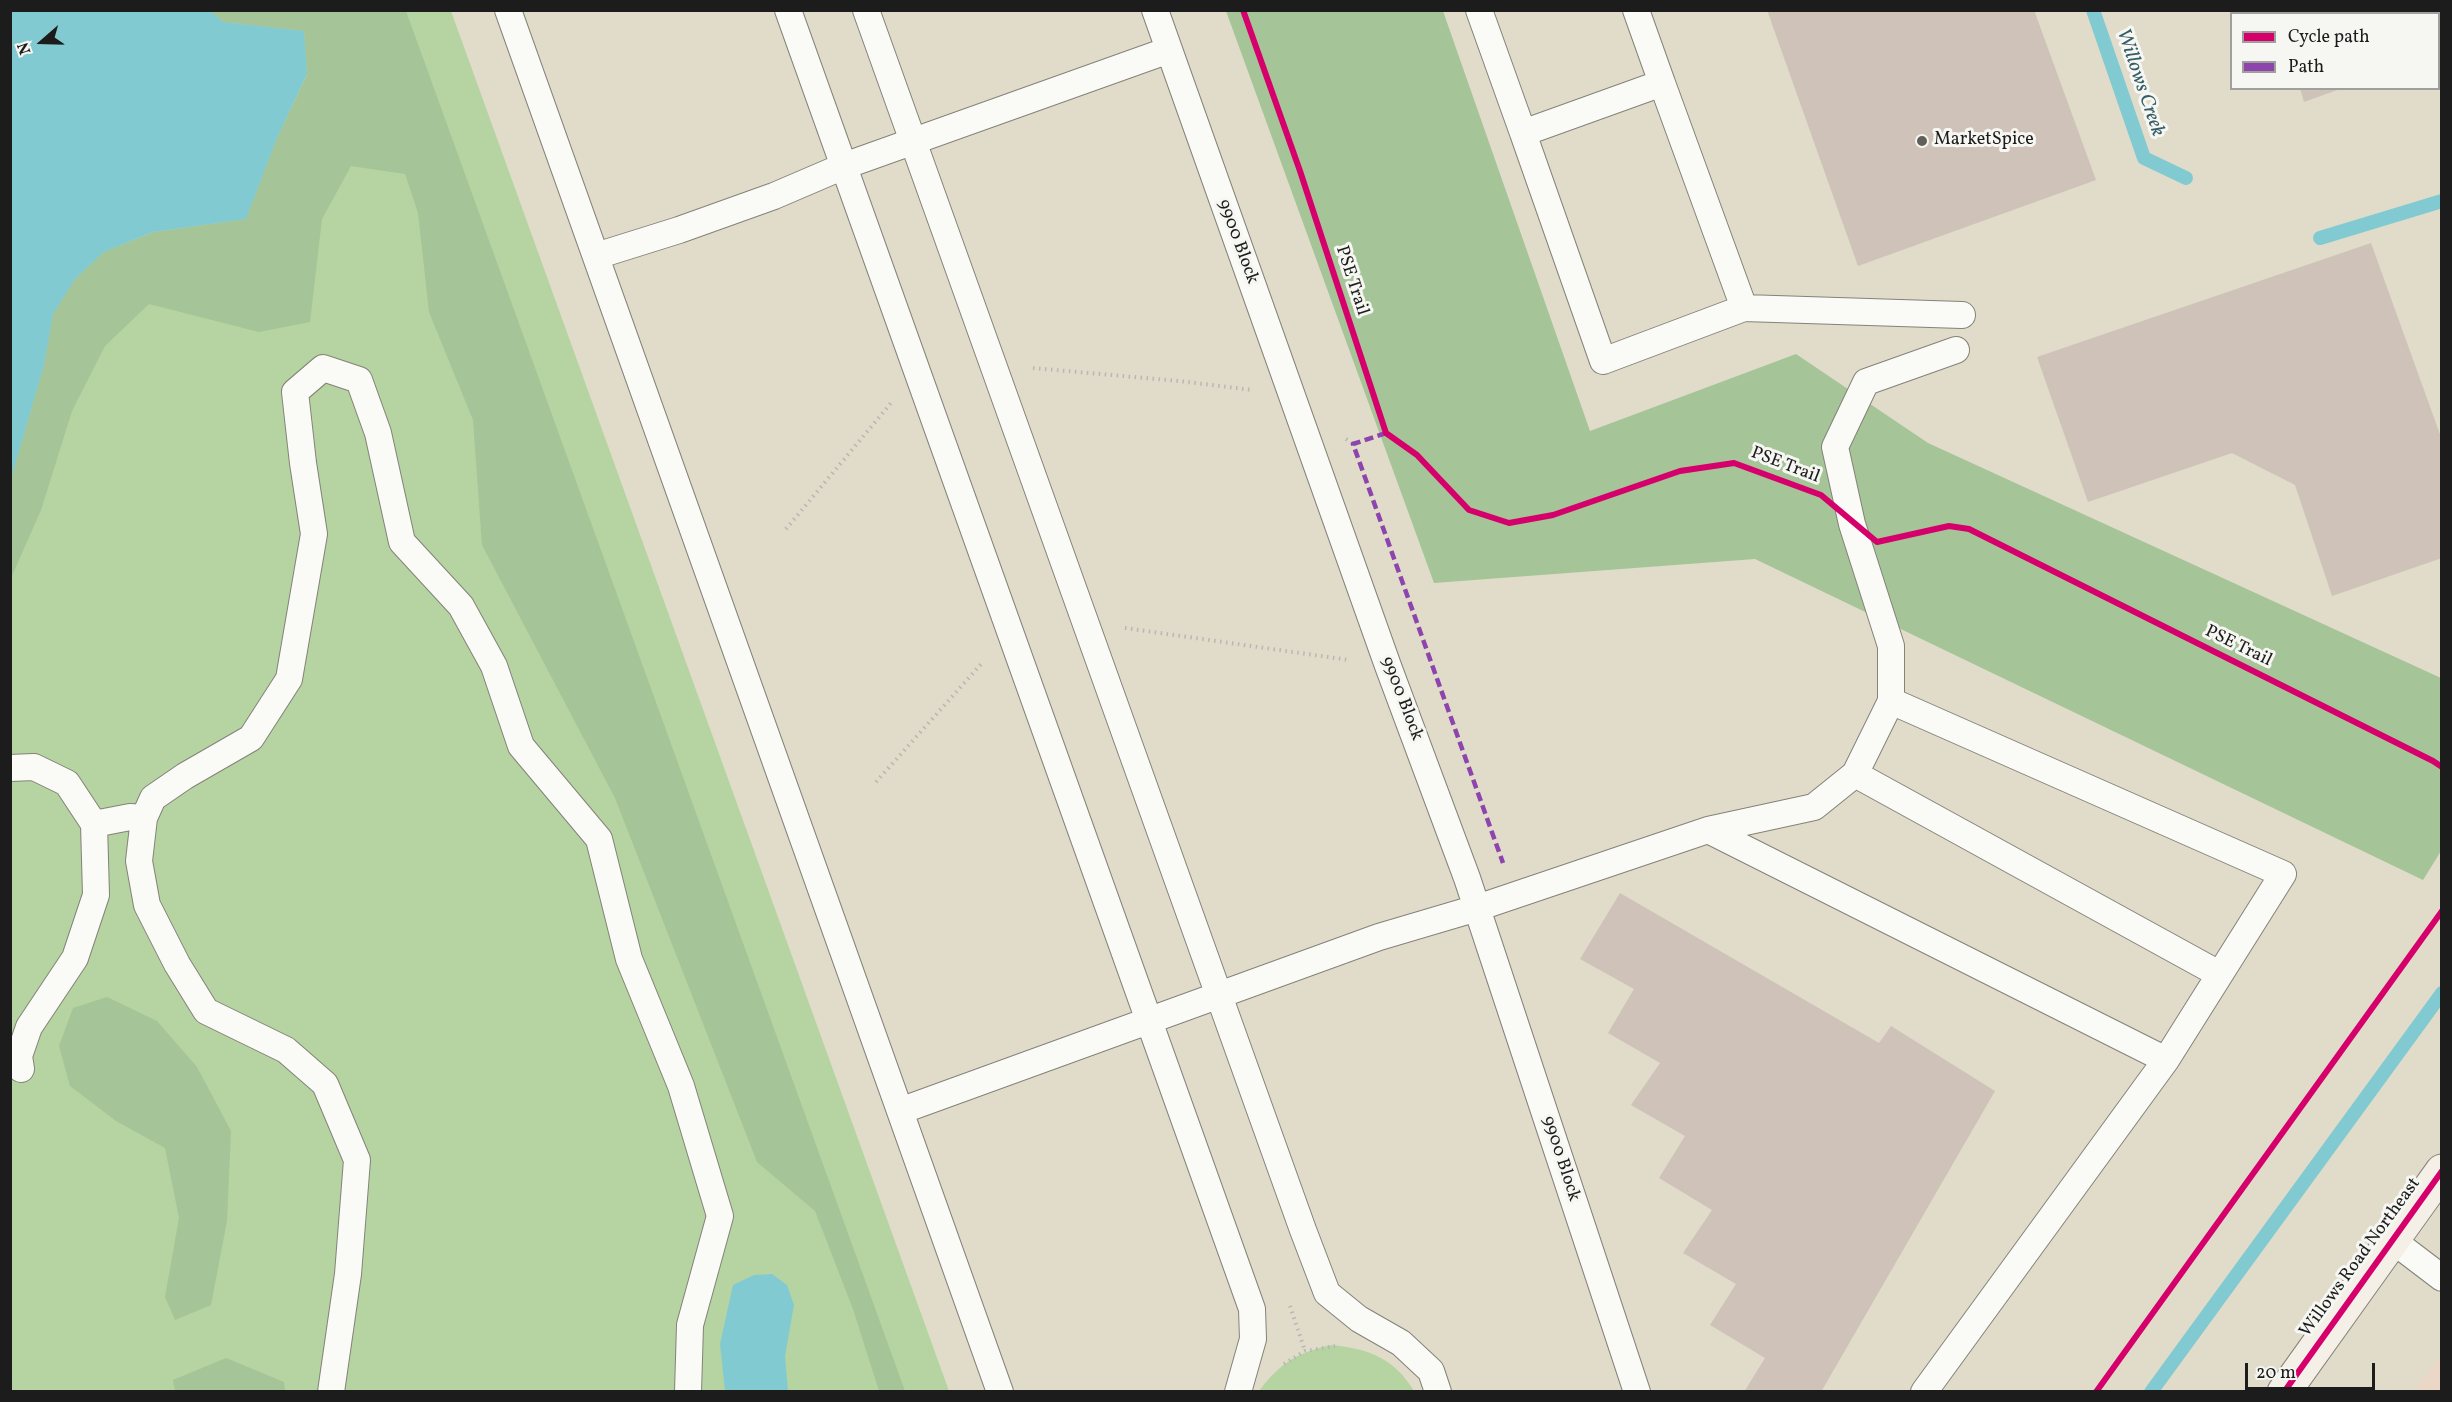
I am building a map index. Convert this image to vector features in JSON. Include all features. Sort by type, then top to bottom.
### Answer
[{"type":"main road","name":"Willows Road Northeast","points":[[2284,1392],[2442,1171]]},
{"type":"lane","points":[[508,10],[1000,1392]]},
{"type":"lane","points":[[788,10],[1252,1309],[1253,1339],[1238,1392]]},
{"type":"lane","points":[[866,10],[1327,1293],[1359,1319],[1401,1343],[1431,1371],[1438,1392]]},
{"type":"lane","name":"9900 Block","points":[[1155,10],[1388,666],[1430,773],[1637,1392]]},
{"type":"lane","points":[[1479,10],[1603,361],[1744,308],[1962,315]]},
{"type":"lane","points":[[1636,10],[1744,308]]},
{"type":"lane","points":[[596,256],[743,207],[844,166],[1169,50]]},
{"type":"lane","points":[[1523,134],[1662,83]]},
{"type":"lane","points":[[900,1111],[1379,937],[1477,908],[1708,830],[1815,807],[1855,774],[1891,700],[1891,646],[1852,524],[1835,447],[1866,382],[1956,350]]},
{"type":"lane","points":[[331,1392],[348,1274],[357,1160],[325,1083],[286,1050],[206,1011],[177,964],[147,905],[139,861],[144,818],[153,798],[185,776],[251,738],[289,679],[314,534],[295,392],[323,368],[359,380],[378,433],[402,542],[461,606],[494,666],[521,746],[599,839],[628,959],[681,1086],[720,1216],[690,1325],[688,1392]]},
{"type":"lane","points":[[1891,700],[2283,874],[2166,1060],[1924,1392]]},
{"type":"lane","points":[[10,768],[34,767],[67,783],[94,824],[96,895],[75,958],[29,1027],[20,1056],[21,1069]]},
{"type":"lane","points":[[1855,774],[2219,974]]},
{"type":"lane","points":[[94,824],[130,817],[144,818]]},
{"type":"lane","points":[[1708,830],[2166,1060]]},
{"type":"lane","points":[[2392,1240],[2442,1278]]},
{"type":"path","points":[[994,365],[1123,375],[1292,396]]},
{"type":"path","points":[[786,529],[918,372]]},
{"type":"path","points":[[1344,437],[1353,444]]},
{"type":"path","points":[[1086,623],[1388,666]]},
{"type":"path","points":[[876,782],[1010,631]]},
{"type":"path","points":[[1280,1366],[1305,1351],[1332,1345],[1341,1346]]},
{"type":"shaded area","points":[[2441,1357],[2441,1391],[2412,1391]]},
{"type":"green space","points":[[11,11],[451,11],[949,1391],[11,1391]]},
{"type":"green space","points":[[211,11],[406,11],[905,1391],[879,1391],[853,1309],[815,1211],[757,1162],[615,798],[482,545],[473,420],[429,312],[418,213],[405,174],[351,166],[322,219],[310,322],[259,332],[149,304],[105,346],[72,411],[41,510],[11,578],[11,479],[44,365],[53,313],[75,279],[104,252],[154,232],[246,219],[277,138],[307,75],[304,31],[223,22]]},
{"type":"green space","points":[[1226,11],[1443,11],[1590,431],[1796,354],[1928,443],[2441,678],[2441,851],[2423,880],[1755,559],[1434,583]]},
{"type":"green space","points":[[107,997],[157,1021],[197,1067],[231,1131],[227,1221],[211,1305],[175,1320],[165,1297],[179,1218],[165,1148],[116,1121],[70,1086],[59,1046],[73,1008]]},
{"type":"green space","points":[[1332,1345],[1358,1349],[1379,1357],[1398,1370],[1414,1391],[1259,1391],[1274,1373],[1291,1360],[1309,1351]]},
{"type":"green space","points":[[226,1358],[284,1382],[285,1391],[175,1391],[173,1380]]},
{"type":"water","points":[[11,10],[211,11],[223,22],[304,31],[307,74],[277,138],[246,219],[153,232],[104,252],[75,279],[53,314],[44,365],[11,479]]},
{"type":"water","points":[[772,1274],[787,1285],[794,1305],[785,1356],[788,1391],[725,1391],[720,1344],[733,1285],[754,1275]]},
{"type":"building","points":[[1767,10],[2034,10],[2096,180],[1858,266]]},
{"type":"building","points":[[2272,10],[2442,10],[2442,53],[2440,54],[2440,12],[2272,12]]},
{"type":"building","points":[[2301,90],[2337,90],[2304,102]]},
{"type":"building","points":[[2371,243],[2442,440],[2442,558],[2332,596],[2295,485],[2232,453],[2088,502],[2037,357]]},
{"type":"building","points":[[1620,893],[1879,1043],[1891,1026],[1995,1091],[1821,1392],[1744,1392],[1765,1358],[1710,1325],[1736,1284],[1683,1253],[1712,1210],[1659,1178],[1685,1136],[1631,1105],[1660,1063],[1608,1033],[1634,989],[1580,959]]},
{"type":"waterway","name":"Willows Creek","points":[[2093,10],[2144,158],[2186,178]]},
{"type":"waterway","name":"Willows Creek","points":[[2320,238],[2442,201]]},
{"type":"waterway","points":[[2151,1392],[2442,993]]},
{"type":"marked path","points":[[1386,433],[1353,444],[1503,863]]},
{"type":"cycle path","name":"PSE Trail","points":[[1243,10],[1300,171],[1386,433],[1417,455],[1469,510],[1509,523],[1553,515],[1680,471],[1734,463],[1821,495],[1877,542],[1949,526],[1969,529],[2442,767]]},
{"type":"cycle path","points":[[2096,1392],[2442,911]]},
{"type":"cycle path","points":[[2284,1392],[2442,1171]]},
{"type":"place","name":"MarketSpice","points":[[1922,141]]}]
